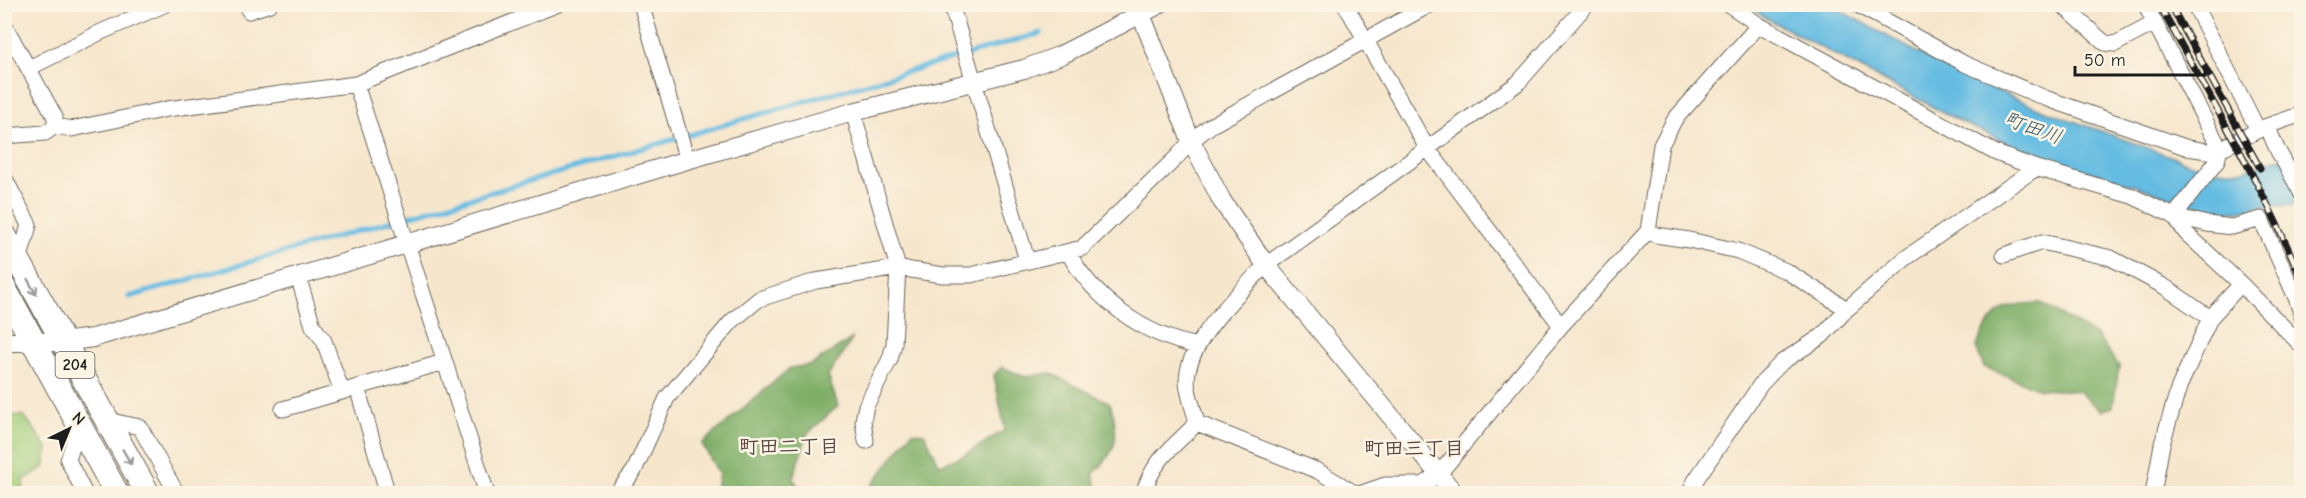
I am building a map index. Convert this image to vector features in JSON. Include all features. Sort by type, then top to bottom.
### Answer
[{"type":"highway","name":"204","points":[[4,235],[148,494]]},
{"type":"highway","name":"204","points":[[4,288],[117,494]]},
{"type":"street","points":[[29,68],[101,32],[166,4]]},
{"type":"street","points":[[247,4],[249,11],[270,4]]},
{"type":"street","points":[[641,4],[687,160]]},
{"type":"street","points":[[951,4],[1027,260]]},
{"type":"street","points":[[4,342],[34,344],[93,338],[406,243],[853,112],[1024,69],[1061,55],[1139,10],[1160,4]]},
{"type":"street","points":[[1346,4],[1427,148],[1561,326]]},
{"type":"street","points":[[615,492],[634,471],[668,398],[732,321],[759,299],[816,280],[898,268],[943,275],[971,275],[1082,248],[1191,141],[1210,126],[1431,4]]},
{"type":"street","points":[[1197,423],[1187,383],[1189,365],[1197,346],[1233,300],[1266,265],[1518,83],[1587,4]]},
{"type":"street","points":[[1728,4],[1759,25],[1996,153],[2036,168],[2132,196],[2174,216],[2232,227],[2261,219],[2297,300],[2301,317]]},
{"type":"street","points":[[1856,4],[1965,63],[2045,98],[2188,148],[2219,155]]},
{"type":"street","points":[[2061,4],[2105,43],[2115,44],[2155,23]]},
{"type":"street","points":[[2145,4],[2219,155]]},
{"type":"street","points":[[2194,4],[2301,194]]},
{"type":"street","points":[[4,136],[45,133],[55,126],[72,129],[167,109],[356,84],[548,6]]},
{"type":"street","points":[[1139,10],[1191,141],[1222,201],[1266,265],[1455,494]]},
{"type":"street","points":[[4,24],[55,117],[55,126]]},
{"type":"street","points":[[1197,423],[1318,471],[1357,494],[1385,485],[1423,485],[1439,474],[1561,326],[1648,231],[1660,145],[1675,119],[1759,25]]},
{"type":"street","points":[[356,84],[487,494]]},
{"type":"street","points":[[853,112],[898,268],[894,344],[890,359],[866,406],[863,421],[866,441]]},
{"type":"street","points":[[2174,216],[2219,155],[2263,128],[2301,114]]},
{"type":"street","points":[[1689,494],[1695,480],[1761,384],[1782,362],[1822,336],[1847,309],[1906,258],[2036,168]]},
{"type":"street","points":[[4,177],[29,225],[19,261]]},
{"type":"street","points":[[2174,216],[2186,233],[2241,284],[2301,346]]},
{"type":"street","points":[[1648,231],[1656,235],[1738,251],[1786,271],[1847,309]]},
{"type":"street","points":[[2004,255],[2042,242],[2111,258],[2165,286],[2210,318]]},
{"type":"street","points":[[1068,252],[1076,267],[1111,304],[1153,333],[1197,346]]},
{"type":"street","points":[[298,276],[314,326],[350,390],[386,488]]},
{"type":"street","points":[[2153,494],[2162,444],[2179,387],[2210,318],[2241,284]]},
{"type":"street","points":[[283,410],[444,362]]},
{"type":"street","points":[[106,420],[140,427],[177,494]]},
{"type":"street","points":[[1143,494],[1149,475],[1157,462],[1197,423]]},
{"type":"street","points":[[79,425],[68,460],[85,494]]},
{"type":"green space","points":[[2040,303],[2096,335],[2119,366],[2113,407],[2101,411],[2078,391],[2040,389],[1984,367],[1976,347],[1993,318],[1999,312],[2015,305]]},
{"type":"green space","points":[[853,338],[828,376],[838,406],[807,434],[793,479],[803,493],[715,493],[719,474],[702,444],[790,368],[811,365]]},
{"type":"green space","points":[[1002,367],[1025,377],[1050,373],[1110,403],[1115,424],[1115,442],[1108,458],[1093,474],[1098,493],[951,494],[950,490],[926,494],[866,493],[912,432],[924,433],[940,465],[965,455],[1005,430],[994,375]]},
{"type":"green space","points":[[5,415],[24,416],[47,447],[45,466],[24,480],[23,493],[5,493]]},
{"type":"water","name":"町田川","points":[[1747,5],[1830,5],[1953,72],[2043,110],[2208,170],[2244,170],[2272,160],[2301,154],[2301,205],[2259,206],[2241,211],[2219,212],[2029,153],[1963,123],[1766,18]]},
{"type":"waterway","points":[[129,297],[1041,33]]},
{"type":"railway","points":[[2159,4],[2253,175],[2302,281]]},
{"type":"railway","points":[[2170,4],[2260,168]]},
{"type":"district","name":"町田二丁目","points":[[789,446]]},
{"type":"district","name":"町田三丁目","points":[[1414,448]]}]
